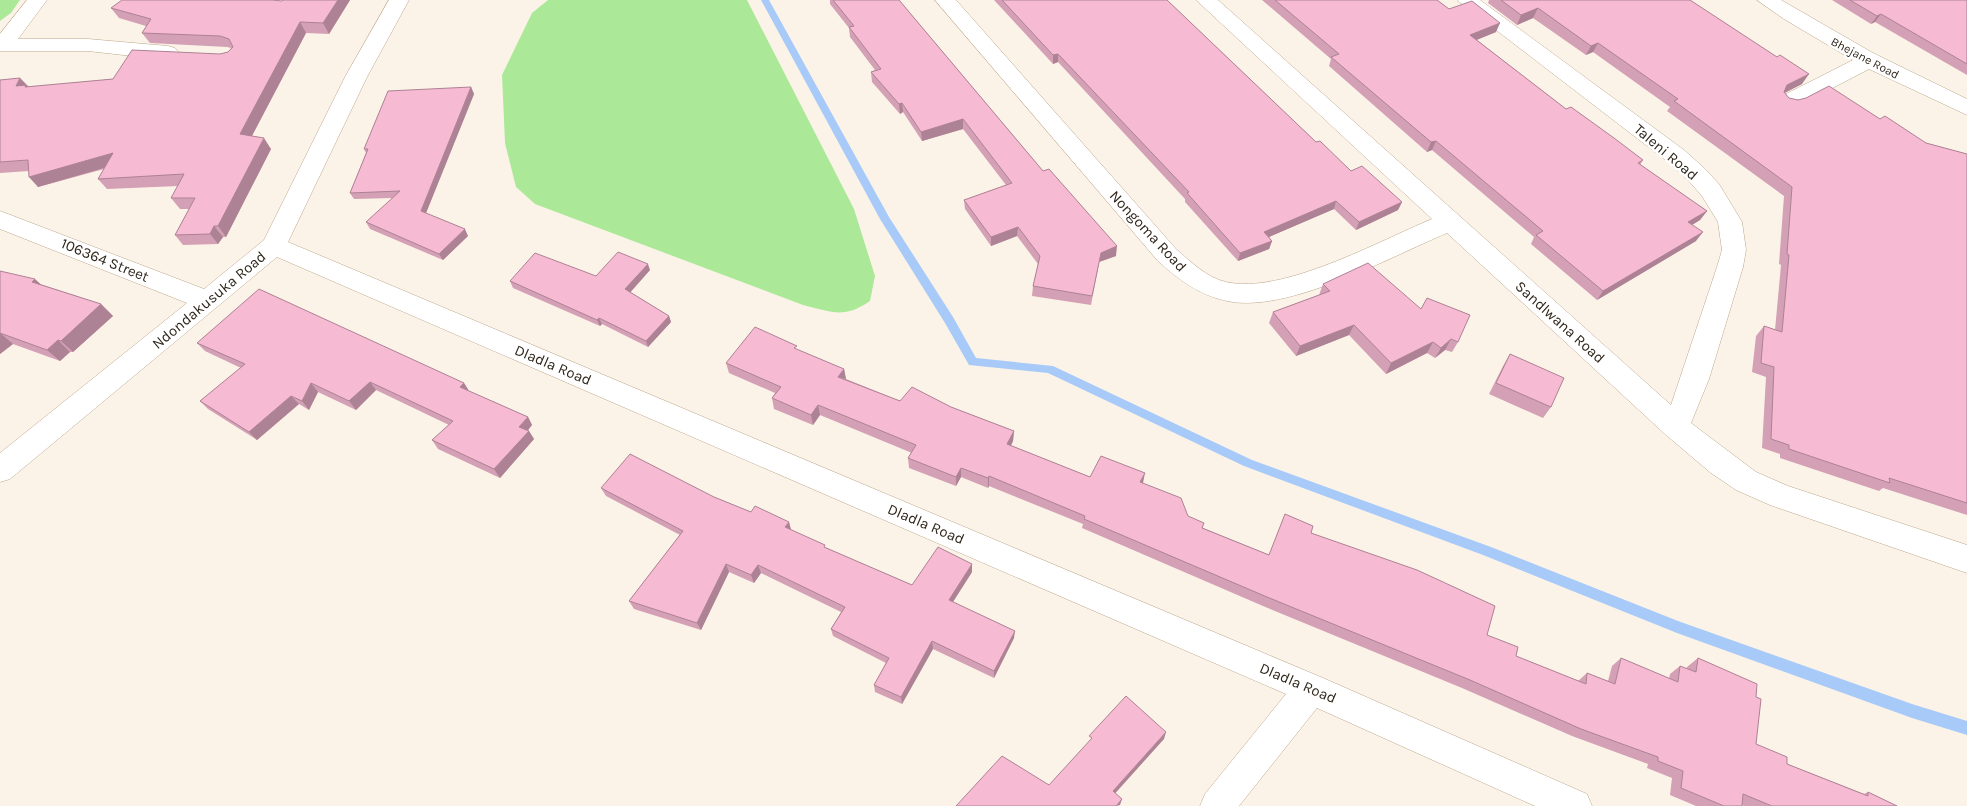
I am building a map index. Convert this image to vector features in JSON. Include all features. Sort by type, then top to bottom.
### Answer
[{"type":"street","points":[[0,44],[8,38],[36,0]]},
{"type":"street","name":"Ndondakusuka Road","points":[[0,470],[274,246],[356,77],[399,0]]},
{"type":"street","name":"Nongoma Road","points":[[945,0],[1166,255],[1189,275],[1208,286],[1228,292],[1251,294],[1274,291],[1312,280],[1449,222]]},
{"type":"street","name":"Sandlwana Road","points":[[1206,0],[1676,427],[1721,464],[1746,481],[1780,496],[1967,559]]},
{"type":"street","name":"Taleni Road","points":[[1467,0],[1676,156],[1711,190],[1730,222],[1734,250],[1730,267],[1695,379],[1676,427]]},
{"type":"street","name":"Bhejane Road","points":[[1767,0],[1825,37],[1967,108]]},
{"type":"street","points":[[0,44],[88,45],[189,54]]},
{"type":"street","points":[[1790,101],[1869,60]]},
{"type":"street","name":"106364 Street","points":[[0,220],[11,222],[209,301]]},
{"type":"street","name":"Dladla Road","points":[[274,246],[1311,689],[1576,806]]},
{"type":"street","points":[[1218,806],[1311,689]]},
{"type":"green space","points":[[0,0],[20,0],[11,13],[0,21]]},
{"type":"green space","points":[[548,0],[747,0],[854,209],[875,276],[870,301],[861,307],[845,312],[830,312],[803,305],[535,204],[516,187],[505,143],[502,75],[532,13]]},
{"type":"building","points":[[122,0],[338,0],[323,23],[300,22],[240,134],[264,138],[218,226],[214,226],[210,234],[175,235],[195,198],[171,198],[184,174],[98,179],[113,153],[29,177],[28,160],[0,162],[0,80],[20,78],[16,86],[26,85],[25,87],[113,79],[132,50],[220,54],[228,52],[233,47],[229,39],[220,36],[142,33],[151,19],[111,8]]},
{"type":"building","points":[[833,0],[899,0],[1043,171],[1049,169],[1117,246],[1101,253],[1092,296],[1033,286],[1040,256],[1018,227],[991,237],[964,200],[1012,183],[963,119],[921,132],[902,103],[899,104],[871,72],[881,69],[849,27],[854,26]]},
{"type":"building","points":[[1002,0],[1167,0],[1316,142],[1320,141],[1351,171],[1362,166],[1402,202],[1359,222],[1336,201],[1264,232],[1272,241],[1240,253],[1187,193],[1189,192],[1058,54],[1053,55]]},
{"type":"building","points":[[1275,0],[1437,0],[1449,9],[1472,1],[1500,23],[1470,35],[1566,109],[1571,107],[1614,138],[1643,160],[1638,163],[1707,211],[1688,222],[1703,232],[1603,291],[1536,235],[1543,231],[1436,141],[1431,142],[1331,57],[1339,54]]},
{"type":"building","points":[[1501,0],[1690,0],[1777,57],[1780,55],[1809,74],[1787,85],[1784,92],[1789,98],[1798,100],[1806,98],[1829,86],[1880,119],[1885,116],[1926,143],[1967,154],[1967,503],[1889,478],[1890,483],[1789,449],[1789,445],[1771,439],[1774,367],[1761,363],[1764,326],[1782,332],[1789,255],[1787,254],[1792,187],[1674,101],[1678,99],[1598,43],[1591,46],[1538,8],[1521,15]]},
{"type":"building","points":[[1850,0],[1967,0],[1967,64],[1881,14],[1877,16]]},
{"type":"building","points":[[471,87],[421,211],[465,229],[439,254],[366,222],[400,191],[350,193],[368,149],[364,149],[388,91]]},
{"type":"building","points":[[618,252],[648,264],[625,289],[669,316],[646,341],[599,318],[597,320],[510,281],[535,253],[596,276]]},
{"type":"building","points":[[1368,263],[1421,309],[1427,298],[1470,315],[1458,342],[1451,339],[1441,348],[1433,342],[1391,363],[1354,325],[1300,346],[1273,312],[1330,291],[1323,284]]},
{"type":"building","points":[[0,271],[35,279],[32,282],[101,304],[61,341],[58,340],[47,350],[0,333]]},
{"type":"building","points":[[259,289],[464,383],[460,387],[528,417],[519,427],[529,431],[494,469],[432,440],[453,421],[370,382],[349,401],[311,383],[302,401],[291,396],[249,432],[200,401],[245,364],[197,343]]},
{"type":"building","points":[[755,327],[797,346],[794,348],[844,369],[838,377],[900,401],[912,387],[951,407],[1014,431],[1007,444],[1090,477],[1101,456],[1145,473],[1140,482],[1181,498],[1188,516],[1204,523],[1202,528],[1269,555],[1285,514],[1313,526],[1311,533],[1417,570],[1495,606],[1487,635],[1518,647],[1516,656],[1586,684],[1587,673],[1615,684],[1621,658],[1678,682],[1680,666],[1696,672],[1698,658],[1757,684],[1756,697],[1761,699],[1756,744],[1787,757],[1787,764],[1868,796],[1868,792],[1897,806],[1772,806],[1743,794],[1742,806],[1724,806],[1681,788],[1683,771],[1658,761],[1658,757],[1581,729],[1470,680],[1267,597],[1084,519],[1085,516],[989,476],[988,478],[961,468],[956,477],[908,458],[916,445],[818,405],[811,415],[772,398],[781,387],[726,363]]},
{"type":"building","points":[[1510,354],[1564,378],[1551,407],[1496,383]]},
{"type":"building","points":[[630,454],[714,497],[751,512],[755,506],[789,522],[785,527],[825,545],[824,547],[912,585],[938,547],[972,564],[949,600],[1015,631],[994,671],[932,641],[901,697],[874,685],[889,658],[831,629],[845,607],[758,565],[751,575],[726,564],[697,623],[629,601],[683,531],[601,488]]},
{"type":"building","points":[[1126,696],[1166,732],[1113,791],[1122,799],[1116,806],[956,806],[1002,756],[1049,785],[1092,738],[1089,736]]},
{"type":"waterway","points":[[765,0],[885,219],[949,320],[973,362],[1049,369],[1248,463],[1487,551],[1677,627],[1912,711],[1967,728]]}]
